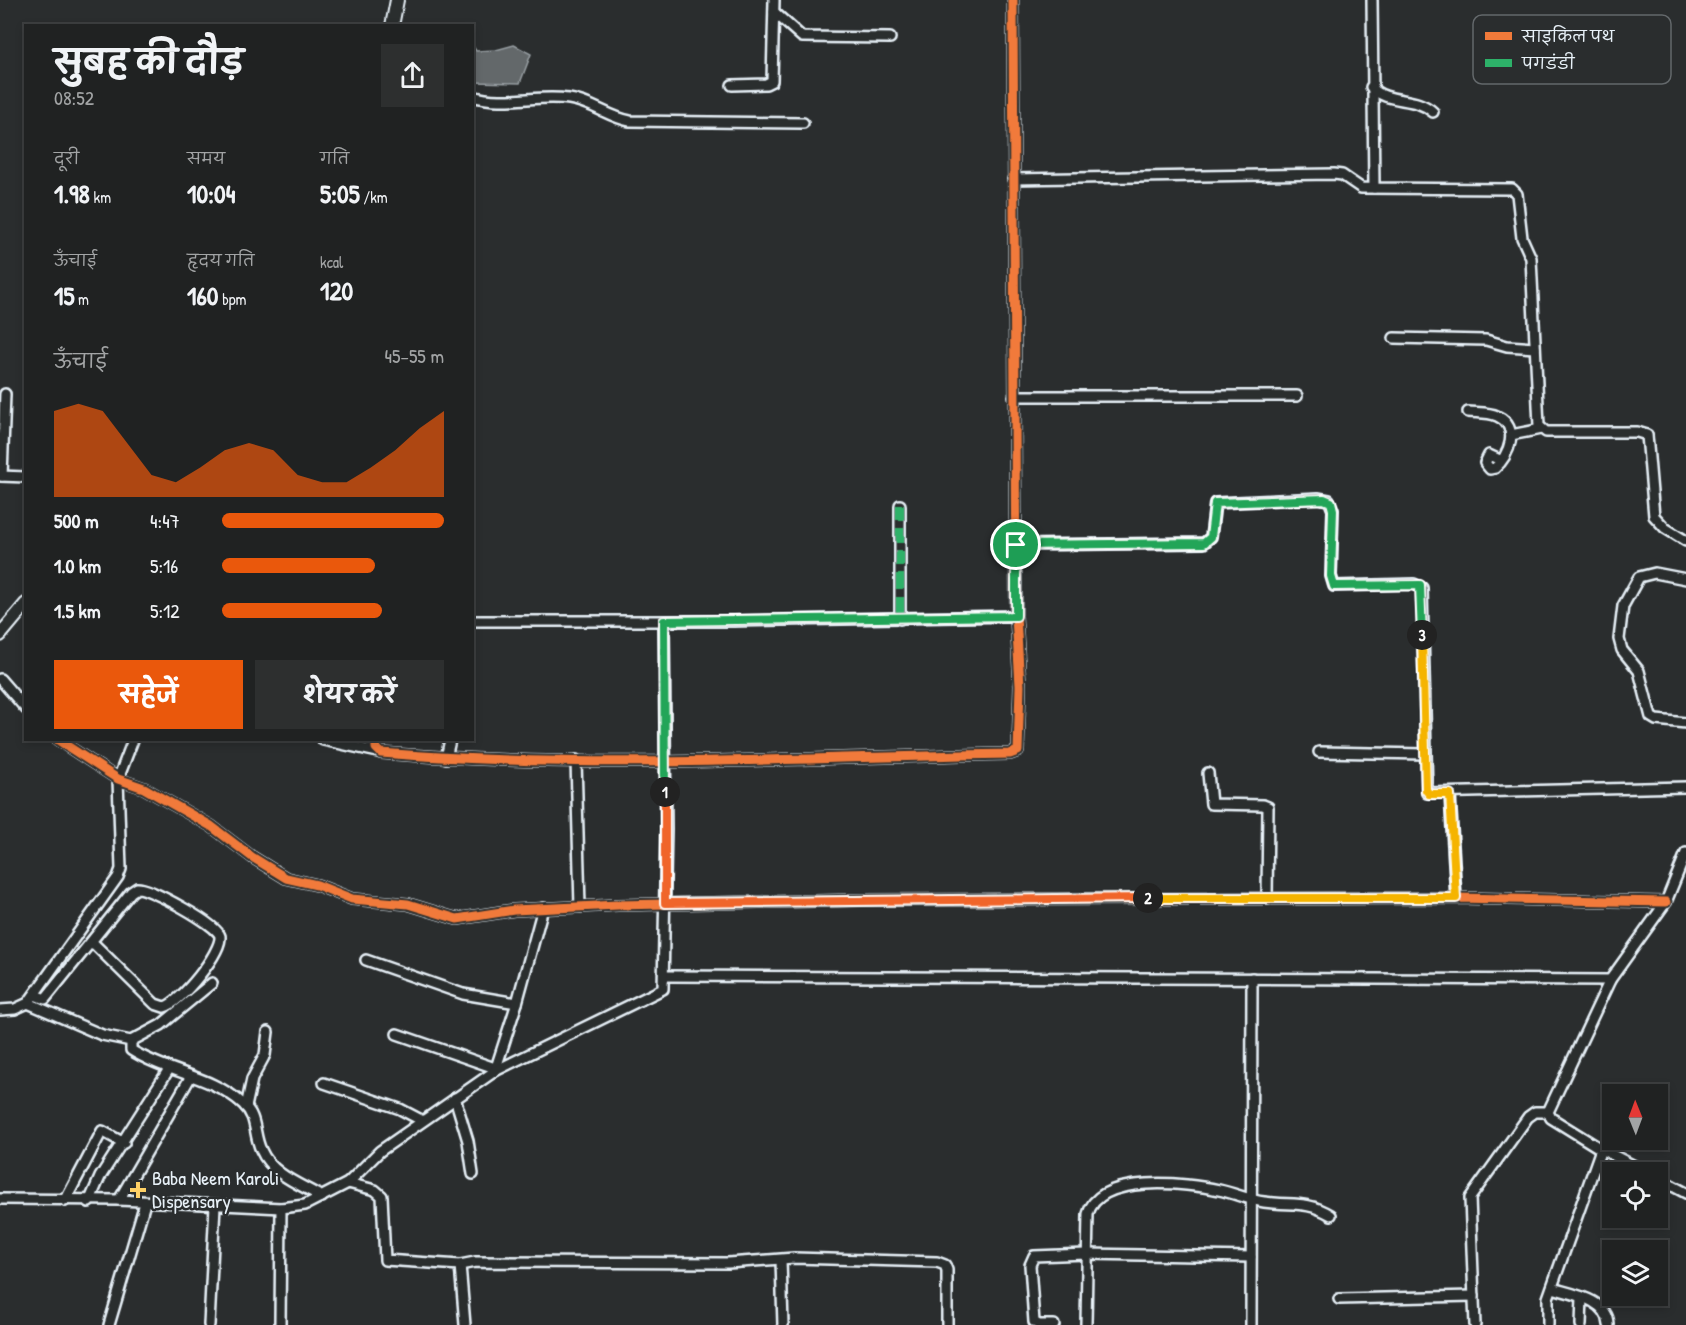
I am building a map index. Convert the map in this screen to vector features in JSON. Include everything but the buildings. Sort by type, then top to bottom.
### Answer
[{"type":"street","points":[[392,24],[397,0]]},
{"type":"street","points":[[732,85],[766,84],[772,81],[774,0]]},
{"type":"street","points":[[328,741],[378,752],[446,758],[665,761],[1016,753],[1019,746],[1020,686],[1016,616],[1013,0]]},
{"type":"street","points":[[1372,0],[1371,87],[1374,188]]},
{"type":"street","points":[[774,12],[802,37],[890,38]]},
{"type":"street","points":[[1371,87],[1381,96],[1421,104],[1433,112]]},
{"type":"street","points":[[474,96],[492,100],[568,99],[586,102],[630,121],[803,123]]},
{"type":"street","points":[[1013,180],[1334,174],[1342,175],[1358,187],[1507,188],[1514,191],[1524,246],[1532,258],[1538,422],[1541,429],[1546,432],[1644,434],[1649,443],[1654,516],[1658,523],[1686,541]]},
{"type":"street","points":[[1394,338],[1486,340],[1507,346],[1535,348]]},
{"type":"street","points":[[5,394],[1,476],[24,477]]},
{"type":"street","points":[[1014,396],[1297,396]]},
{"type":"street","points":[[1468,412],[1498,416],[1506,423],[1511,435],[1509,451],[1500,460]]},
{"type":"street","points":[[1511,435],[1541,429]]},
{"type":"street","points":[[1016,545],[1204,543],[1211,537],[1215,503],[1318,498],[1329,501],[1333,510],[1331,576],[1334,586],[1414,584],[1421,586],[1426,792],[1450,794],[1686,787]]},
{"type":"street","points":[[900,505],[900,619]]},
{"type":"street","points":[[1686,579],[1662,573],[1639,577],[1623,606],[1619,639],[1622,650],[1639,671],[1651,717],[1686,723]]},
{"type":"street","points":[[0,635],[24,606]]},
{"type":"street","points":[[474,621],[900,619],[1016,616]]},
{"type":"street","points":[[0,1199],[89,1202],[119,1200],[281,1208],[305,1205],[348,1183],[380,1151],[495,1069],[663,989],[665,976],[664,621]]},
{"type":"street","points":[[0,679],[24,707]]},
{"type":"street","points":[[60,741],[118,779],[144,788],[211,826],[258,862],[293,881],[317,885],[352,899],[408,904],[457,919],[543,908],[665,903],[1091,897],[1456,898],[1666,902]]},
{"type":"street","points":[[0,1010],[15,1009],[28,1003],[118,877],[121,869],[118,779],[133,741]]},
{"type":"street","points":[[376,741],[378,752]]},
{"type":"street","points":[[446,758],[450,741]]},
{"type":"street","points":[[1319,752],[1425,754]]},
{"type":"street","points":[[576,760],[580,907]]},
{"type":"street","points":[[1208,773],[1211,804],[1268,807],[1267,899]]},
{"type":"street","points":[[1450,794],[1456,898]]},
{"type":"street","points":[[1548,1112],[1611,980],[1666,902],[1686,853]]},
{"type":"street","points":[[34,995],[45,999],[131,892],[142,887],[206,922],[218,932],[220,937],[216,951],[194,981],[178,999],[164,1007],[155,1004],[92,942]]},
{"type":"street","points":[[495,1069],[518,1003],[543,908]]},
{"type":"street","points":[[366,960],[463,994],[518,1003]]},
{"type":"street","points":[[665,976],[1611,980]]},
{"type":"street","points":[[1251,1325],[1252,978]]},
{"type":"street","points":[[28,1003],[102,1035],[131,1041],[161,1025],[212,983]]},
{"type":"street","points":[[246,1107],[252,1078],[265,1055],[268,1032]]},
{"type":"street","points":[[397,1034],[495,1069]]},
{"type":"street","points":[[131,1041],[132,1050],[169,1070],[218,1086],[246,1107],[255,1118],[260,1149],[268,1163],[282,1174],[322,1197]]},
{"type":"street","points":[[89,1202],[100,1177],[169,1070]]},
{"type":"street","points":[[119,1200],[191,1076]]},
{"type":"street","points":[[324,1083],[400,1109],[422,1120]]},
{"type":"street","points":[[455,1098],[468,1142],[472,1174]]},
{"type":"street","points":[[1475,1325],[1470,1198],[1528,1117],[1535,1112],[1548,1112]]},
{"type":"street","points":[[1548,1112],[1551,1118],[1626,1162]]},
{"type":"street","points":[[65,1201],[102,1131],[124,1143]]},
{"type":"street","points":[[1548,1325],[1548,1298],[1601,1149]]},
{"type":"street","points":[[348,1183],[375,1190],[382,1196],[385,1260],[460,1265],[475,1262],[738,1263],[781,1260],[942,1263],[947,1270],[946,1325]]},
{"type":"street","points":[[1668,1183],[1686,1193]]},
{"type":"street","points":[[1086,1325],[1086,1254],[1090,1208],[1101,1195],[1114,1189],[1145,1185],[1196,1186],[1252,1199],[1305,1203],[1331,1215]]},
{"type":"street","points":[[109,1325],[145,1203]]},
{"type":"street","points":[[209,1325],[215,1205]]},
{"type":"street","points":[[280,1325],[281,1208]]},
{"type":"street","points":[[1054,1325],[1039,1325],[1034,1322],[1031,1260],[1038,1255],[1251,1257]]},
{"type":"street","points":[[781,1260],[783,1325]]},
{"type":"street","points":[[460,1265],[465,1325]]},
{"type":"street","points":[[1552,1288],[1582,1298],[1605,1311],[1609,1325]]},
{"type":"street","points":[[1339,1299],[1474,1296]]},
{"type":"street","points":[[1581,1325],[1582,1298]]},
{"type":"shaded area","points":[[514,45],[531,54],[520,83],[474,82],[474,48],[476,51],[496,50]]},
{"type":"marked path","points":[[900,505],[900,619]]},
{"type":"cycle path","points":[[376,741],[376,748],[381,753],[538,761],[774,760],[1010,754],[1018,751],[1020,686],[1016,616],[1013,0]]},
{"type":"cycle path","points":[[60,741],[118,779],[144,788],[211,826],[252,857],[286,878],[317,885],[352,899],[408,904],[457,919],[514,910],[618,905],[861,900],[1456,898],[1666,902]]},
{"type":"place","name":"Baba Neem Karoli Dispensary","points":[[138,1190]]},
{"type":"route","points":[[1318,498],[1331,502],[1334,520],[1331,576],[1334,586],[1339,588],[1414,584],[1422,588],[1426,792],[1450,794],[1456,898],[1091,897],[665,903],[664,621],[1016,616],[1016,545],[1204,543],[1211,537],[1215,503],[1318,498]]}]
